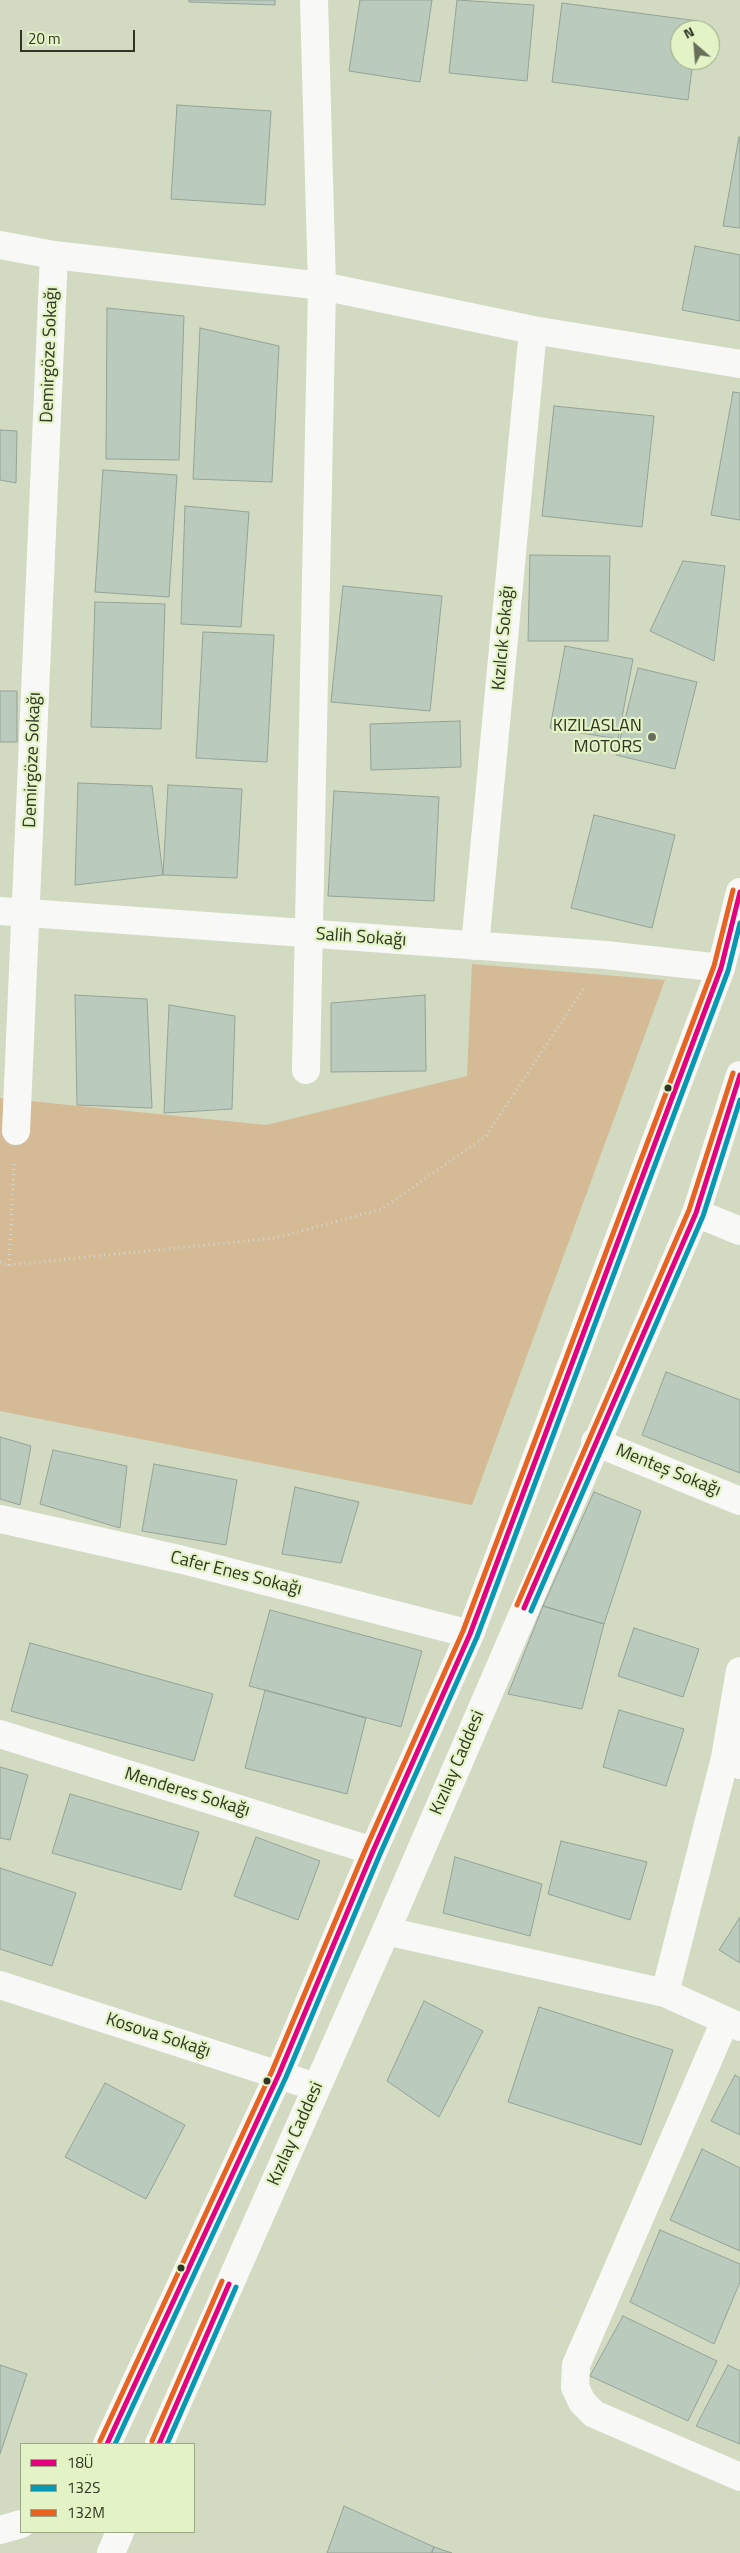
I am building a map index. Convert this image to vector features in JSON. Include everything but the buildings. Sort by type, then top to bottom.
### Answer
[{"type":"street","points":[[306,1070],[322,286],[314,0]]},
{"type":"street","points":[[0,245],[54,255],[322,286],[533,330],[740,364]]},
{"type":"street","name":"Demirgöze Sokağı","points":[[16,1131],[27,913],[54,255]]},
{"type":"street","name":"Kızılcık Sokağı","points":[[475,946],[533,330]]},
{"type":"street","points":[[107,2443],[279,2074],[374,1851],[470,1634],[721,968],[740,892]]},
{"type":"street","name":"Salih Sokağı","points":[[0,911],[606,955],[721,968]]},
{"type":"street","name":"Kızılay Caddesi","points":[[159,2443],[386,1931],[595,1442],[696,1213],[740,1075]]},
{"type":"street","points":[[696,1213],[740,1231]]},
{"type":"street","name":"Menteş Sokağı","points":[[595,1442],[740,1501]]},
{"type":"street","name":"Cafer Enes Sokağı","points":[[0,1518],[183,1560],[470,1634]]},
{"type":"street","points":[[666,1993],[732,1761],[740,1671]]},
{"type":"street","name":"Menderes Sokağı","points":[[0,1734],[374,1851]]},
{"type":"street","points":[[386,1931],[666,1993],[732,2024],[576,2365],[575,2387],[582,2402],[594,2414],[740,2477]]},
{"type":"street","name":"Kosova Sokağı","points":[[0,1985],[316,2087]]},
{"type":"street","points":[[0,2530],[20,2524]]},
{"type":"street","points":[[110,2553],[120,2533]]},
{"type":"path","points":[[0,1262],[9,1265],[275,1238],[382,1209],[486,1136],[606,955]]},
{"type":"path","points":[[9,1265],[16,1131]]},
{"type":"path","points":[[179,2553],[430,2383],[570,2294]]},
{"type":"shaded area","points":[[472,964],[665,980],[472,1505],[0,1411],[0,1098],[266,1125],[467,1076]]},
{"type":"transit line","name":"132M","points":[[100,2441],[272,2071],[366,1848],[463,1631],[714,966],[733,890]]},
{"type":"transit line","name":"18Ü","points":[[107,2443],[279,2074],[373,1851],[470,1634],[721,968],[740,892]]},
{"type":"transit line","name":"132S","points":[[115,2443],[286,2077],[380,1854],[477,1637],[728,971],[740,923]]},
{"type":"transit line","name":"132M","points":[[517,1605],[689,1210],[733,1073]]},
{"type":"transit line","name":"18Ü","points":[[524,1608],[696,1213],[740,1075]]},
{"type":"transit line","name":"132S","points":[[531,1611],[703,1216],[740,1100]]},
{"type":"transit line","name":"132M","points":[[152,2441],[222,2281]]},
{"type":"transit line","name":"18Ü","points":[[159,2443],[229,2284]]},
{"type":"transit line","name":"132S","points":[[167,2443],[236,2287]]},
{"type":"place","name":"KIZILASLAN MOTORS","points":[[652,737]]}]
